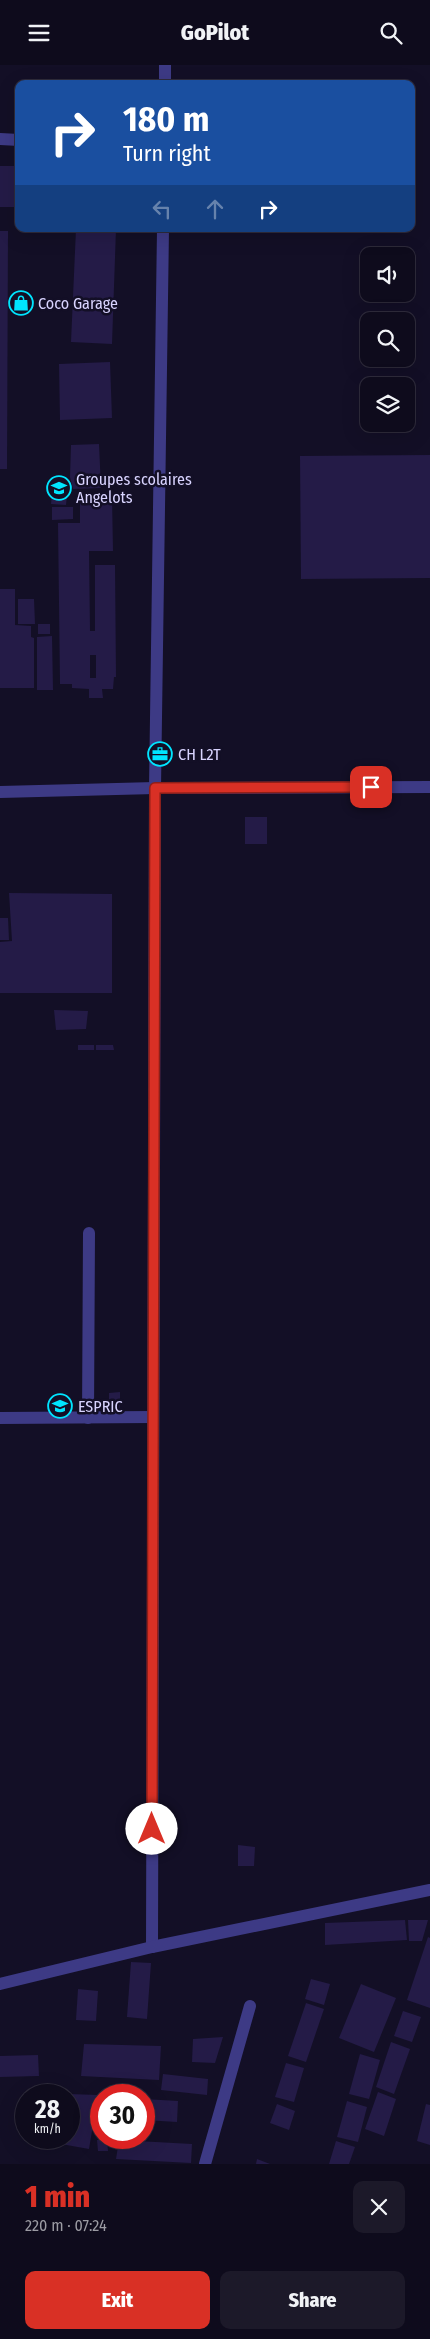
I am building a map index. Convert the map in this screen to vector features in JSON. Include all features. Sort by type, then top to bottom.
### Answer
[{"type":"street","points":[[165,65],[165,80]]},
{"type":"street","points":[[0,139],[15,140]]},
{"type":"street","points":[[152,1947],[155,788],[163,232]]},
{"type":"street","points":[[0,792],[155,788],[430,787]]},
{"type":"street","points":[[88,1418],[89,1233]]},
{"type":"street","points":[[0,1418],[153,1417]]},
{"type":"street","points":[[0,1984],[152,1947],[430,1890]]},
{"type":"street","points":[[205,2164],[250,2006]]},
{"type":"building","points":[[0,166],[15,166],[15,207],[0,207]]},
{"type":"building","points":[[0,231],[8,231],[7,469],[0,469]]},
{"type":"building","points":[[76,232],[116,232],[112,344],[71,342]]},
{"type":"building","points":[[110,362],[112,418],[60,420],[59,364]]},
{"type":"building","points":[[99,444],[101,488],[73,489],[70,477],[71,445]]},
{"type":"building","points":[[430,455],[430,578],[301,579],[300,456]]},
{"type":"building","points":[[53,483],[68,484],[66,505],[51,504]]},
{"type":"building","points":[[80,497],[112,497],[113,551],[89,551],[90,631],[95,631],[95,565],[115,565],[116,677],[114,677],[113,689],[102,689],[103,698],[89,698],[89,689],[72,688],[72,684],[60,684],[58,523],[80,523]],"holes":[[[90,655],[96,655],[96,678],[90,678]]]},
{"type":"building","points":[[52,507],[73,507],[73,519],[52,520]]},
{"type":"building","points":[[0,589],[15,589],[15,625],[31,626],[31,637],[34,638],[34,688],[0,688]]},
{"type":"building","points":[[18,599],[34,599],[35,624],[18,624]]},
{"type":"building","points":[[38,624],[50,624],[50,634],[38,634]]},
{"type":"building","points":[[52,636],[53,690],[37,690],[37,637]]},
{"type":"building","points":[[245,817],[267,817],[267,844],[245,844]]},
{"type":"building","points":[[9,893],[112,894],[112,993],[0,993],[0,942],[12,941]]},
{"type":"building","points":[[0,918],[8,918],[9,940],[0,940]]},
{"type":"building","points":[[54,1010],[88,1011],[86,1029],[56,1030]]},
{"type":"building","points":[[78,1045],[94,1045],[94,1050],[78,1050]]},
{"type":"building","points":[[96,1045],[113,1045],[114,1050],[96,1050]]},
{"type":"building","points":[[120,1392],[120,1410],[109,1409],[109,1393]]},
{"type":"building","points":[[238,1845],[255,1847],[254,1866],[238,1866]]},
{"type":"building","points":[[405,1920],[407,1940],[325,1945],[325,1923]]},
{"type":"building","points":[[408,1920],[428,1920],[422,1941],[409,1941]]},
{"type":"building","points":[[428,1937],[430,1938],[430,2008],[407,2000]]},
{"type":"building","points":[[131,1962],[151,1963],[147,2019],[127,2017]]},
{"type":"building","points":[[311,1979],[330,1984],[324,2005],[305,1999]]},
{"type":"building","points":[[361,1984],[396,1998],[374,2052],[339,2038]]},
{"type":"building","points":[[78,1989],[98,1991],[96,2021],[76,2020]]},
{"type":"building","points":[[306,2003],[324,2009],[306,2062],[288,2056]]},
{"type":"building","points":[[403,2011],[421,2017],[412,2042],[394,2036]]},
{"type":"building","points":[[223,2037],[215,2063],[192,2062],[193,2039]]},
{"type":"building","points":[[391,2042],[410,2049],[394,2094],[376,2087]]},
{"type":"building","points":[[84,2044],[161,2046],[159,2080],[81,2076]]},
{"type":"building","points":[[360,2054],[380,2060],[369,2099],[349,2094]]},
{"type":"building","points":[[38,2055],[39,2076],[0,2077],[0,2056]]},
{"type":"building","points":[[286,2063],[304,2068],[294,2102],[275,2097]]},
{"type":"building","points":[[163,2074],[208,2079],[207,2095],[161,2090]]},
{"type":"building","points":[[378,2092],[396,2099],[384,2136],[365,2129]]},
{"type":"building","points":[[80,2094],[90,2095],[89,2149],[80,2147]]},
{"type":"building","points":[[155,2100],[178,2101],[177,2122],[155,2121]]},
{"type":"building","points":[[347,2101],[367,2107],[358,2142],[337,2137]]},
{"type":"building","points":[[277,2104],[295,2111],[289,2130],[270,2123]]},
{"type":"building","points":[[426,2104],[430,2105],[430,2145],[417,2141]]},
{"type":"building","points":[[336,2141],[355,2147],[349,2164],[329,2164]]},
{"type":"building","points":[[155,2142],[192,2144],[191,2163],[116,2159],[118,2149],[155,2149]]},
{"type":"building","points":[[98,2149],[108,2149],[108,2151],[98,2151]]},
{"type":"building","points":[[257,2159],[270,2164],[256,2164]]},
{"type":"place","name":"Coco Garage","points":[[21,303]]},
{"type":"place","name":"Groupes scolaires Angelots","points":[[59,488]]},
{"type":"place","name":"CH L2T","points":[[160,754]]},
{"type":"place","name":"ESPRIC","points":[[60,1406]]},
{"type":"route","points":[[152,1829],[155,788],[371,787]]}]
